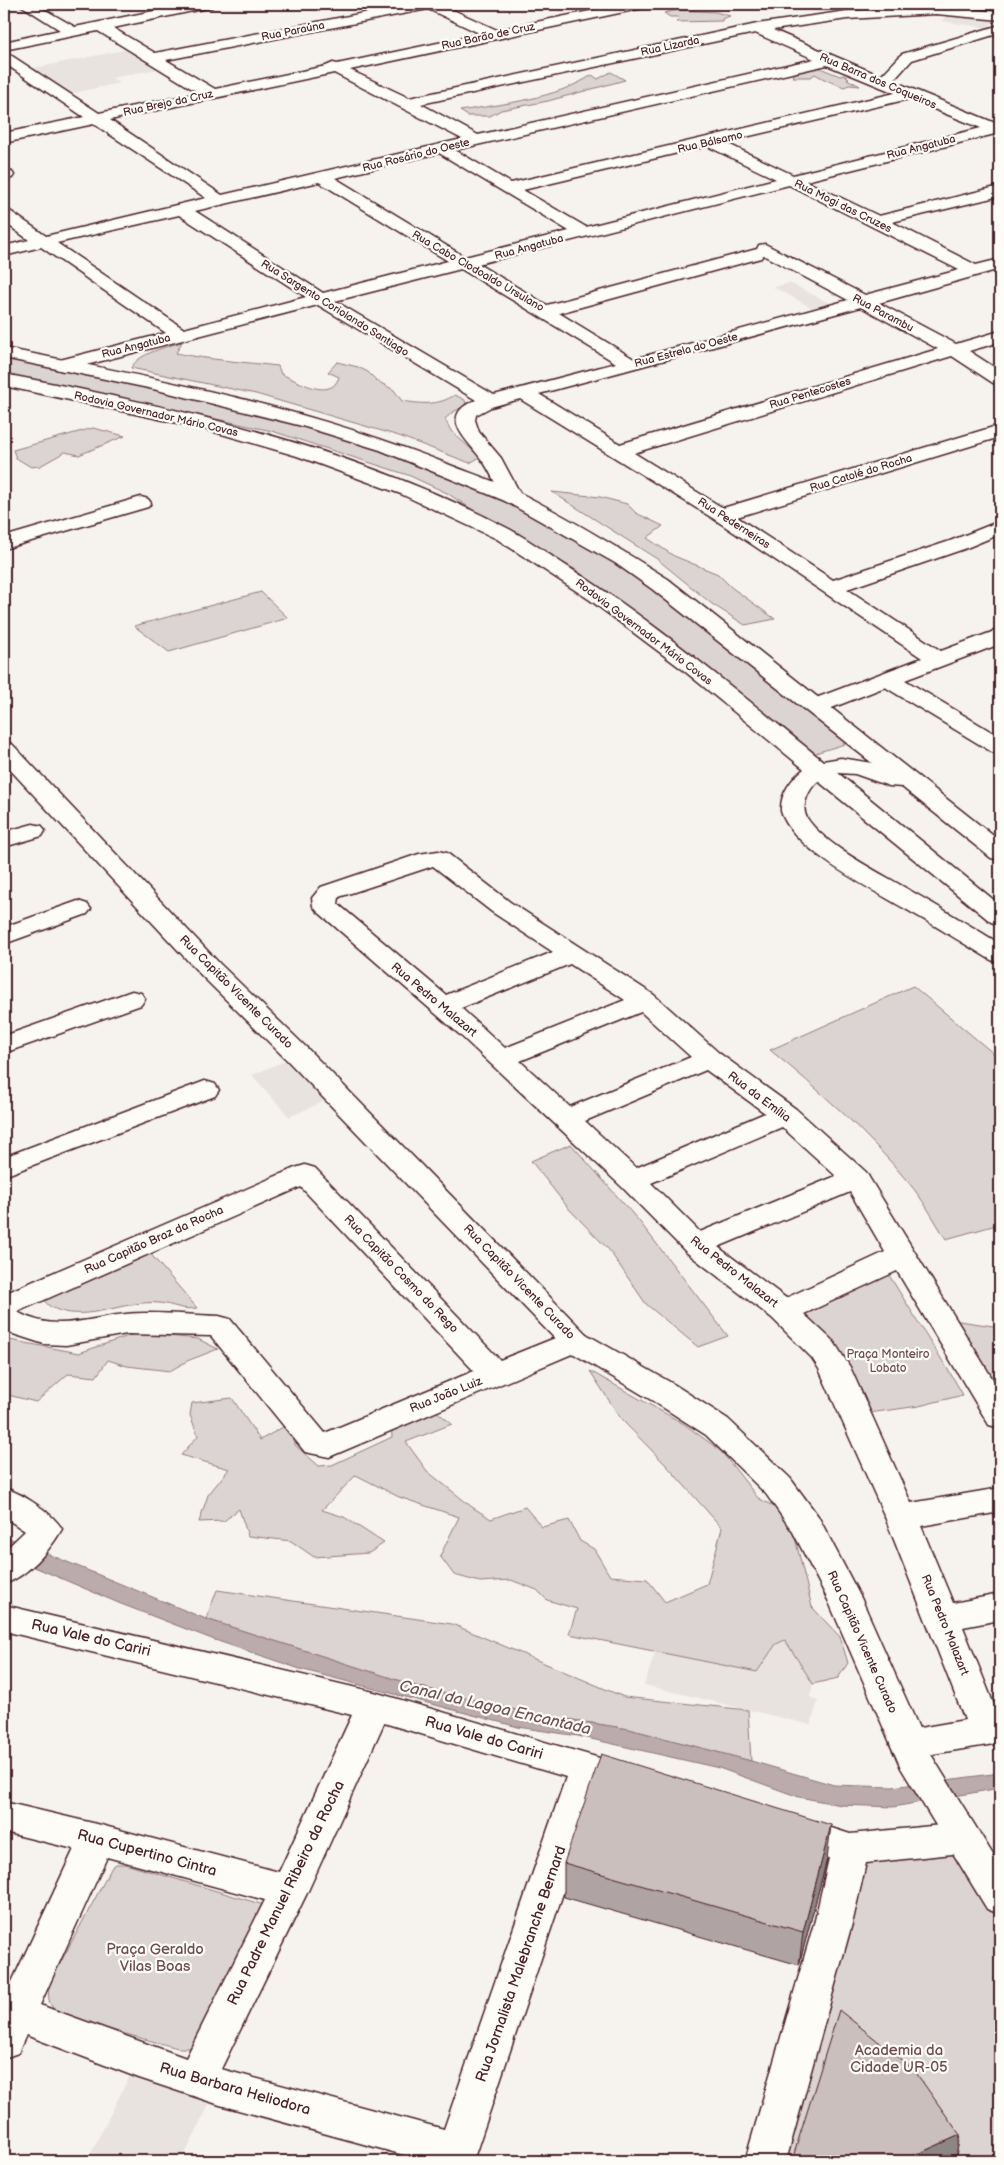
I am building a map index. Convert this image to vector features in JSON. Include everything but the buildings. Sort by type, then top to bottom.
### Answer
[{"type":"main road","points":[[26,4],[73,32]]},
{"type":"main road","points":[[4,46],[190,5],[207,4]]},
{"type":"main road","points":[[430,4],[496,35]]},
{"type":"main road","name":"Rua Paraúna","points":[[154,58],[430,4]]},
{"type":"main road","name":"Rua Barão de Cruz","points":[[333,67],[643,4]]},
{"type":"main road","points":[[856,4],[1000,16]]},
{"type":"main road","name":"Rua Lizarda","points":[[408,103],[757,28],[847,15],[935,10]]},
{"type":"main road","points":[[100,26],[212,94]]},
{"type":"main road","name":"Rua Barra dos Coqueiros","points":[[757,28],[828,60],[998,130]]},
{"type":"main road","points":[[851,69],[907,57],[1000,29]]},
{"type":"main road","points":[[4,57],[221,201]]},
{"type":"main road","points":[[883,83],[907,57]]},
{"type":"main road","name":"Rua Rosário do Oeste","points":[[4,252],[324,178],[441,148],[828,60]]},
{"type":"main road","points":[[333,67],[408,103],[476,140]]},
{"type":"main road","name":"Rua Brejo da Cruz","points":[[4,138],[333,67]]},
{"type":"main road","name":"Rua Bálsamo","points":[[510,188],[910,94]]},
{"type":"main road","name":"Rua Angatuba","points":[[63,365],[319,298],[464,264],[790,180],[998,130]]},
{"type":"main road","name":"Rua Mogi das Cruzes","points":[[711,142],[877,221],[974,271]]},
{"type":"main road","points":[[441,148],[583,232]]},
{"type":"main road","name":"Rua Cabo Clodoaldo Ursulano","points":[[324,178],[631,365]]},
{"type":"main road","points":[[877,221],[1000,191]]},
{"type":"main road","name":"Rua Sargento Coriolando Santiago","points":[[183,210],[435,370],[491,401]]},
{"type":"main road","points":[[4,215],[181,335]]},
{"type":"main road","name":"Rua Parambu","points":[[546,312],[760,251],[954,350],[1000,379]]},
{"type":"main road","name":"Rua Estrela do Oeste","points":[[512,497],[492,459],[472,435],[465,421],[468,414],[475,408],[491,401],[525,394],[1000,264]]},
{"type":"main road","name":"Rua Pentecostes","points":[[619,451],[1000,336]]},
{"type":"main road","points":[[4,353],[154,383],[309,422],[387,446],[512,497],[622,559],[660,584],[1000,853]]},
{"type":"main road","name":"Rodovia Governador Mário Covas","points":[[4,380],[205,423],[266,441],[355,470],[408,490],[504,535],[598,595],[690,664],[1000,918]]},
{"type":"main road","name":"Rua Pederneiras","points":[[525,394],[721,515],[940,660]]},
{"type":"main road","name":"Rua Catolé do Rocha","points":[[721,515],[1000,430]]},
{"type":"main road","points":[[4,543],[141,503]]},
{"type":"main road","points":[[832,587],[957,545],[1000,527]]},
{"type":"main road","points":[[816,706],[1000,636]]},
{"type":"main road","points":[[887,679],[1000,747]]},
{"type":"main road","points":[[859,741],[858,748],[851,755],[810,763],[793,802],[792,811],[798,822],[826,850],[842,861],[1000,955]]},
{"type":"main road","name":"Rua Capitão Vicente Curado","points":[[4,750],[212,970],[311,1068],[575,1341],[664,1393],[717,1427],[778,1486],[806,1525],[845,1600],[911,1751],[939,1801],[1000,1898]]},
{"type":"main road","points":[[810,763],[867,768],[891,778],[934,802]]},
{"type":"main road","points":[[4,840],[33,831]]},
{"type":"main road","name":"Rua Pedro Malazart","points":[[434,857],[330,892],[325,898],[326,906],[501,1059],[632,1180],[696,1245],[783,1311],[823,1350],[834,1367],[901,1517],[942,1618],[994,1730]]},
{"type":"main road","name":"Rua da Emília","points":[[434,857],[438,858],[501,907],[645,1001],[709,1059],[786,1115],[856,1179],[1000,1417]]},
{"type":"main road","points":[[4,936],[78,909]]},
{"type":"main road","points":[[442,1006],[572,954]]},
{"type":"main road","points":[[4,1045],[132,999]]},
{"type":"main road","points":[[501,1059],[645,1001]]},
{"type":"main road","points":[[566,1119],[709,1059]]},
{"type":"main road","points":[[4,1167],[205,1090]]},
{"type":"main road","points":[[632,1180],[786,1115]]},
{"type":"main road","name":"Rua Capitão Braz da Rocha","points":[[4,1306],[305,1174]]},
{"type":"main road","name":"Rua Capitão Cosmo do Rego","points":[[305,1174],[447,1322],[495,1375]]},
{"type":"main road","points":[[696,1245],[856,1179]]},
{"type":"main road","points":[[783,1311],[903,1256]]},
{"type":"main road","name":"Rua João Luiz","points":[[4,1318],[19,1326],[44,1334],[93,1331],[128,1324],[219,1326],[316,1444],[329,1445],[575,1341]]},
{"type":"main road","points":[[4,1500],[44,1528],[35,1542],[4,1571]]},
{"type":"main road","points":[[901,1517],[1000,1500]]},
{"type":"main road","points":[[942,1618],[1000,1606]]},
{"type":"main road","name":"Rua Vale do Cariri","points":[[4,1618],[374,1706],[662,1791]]},
{"type":"main road","name":"Rua Padre Manuel Ribeiro da Rocha","points":[[196,2079],[289,1892],[374,1706]]},
{"type":"main road","points":[[911,1751],[994,1730]]},
{"type":"main road","name":"Rua Jornalista Malebranche Bernard","points":[[455,2156],[587,1768]]},
{"type":"main road","name":"Rua Cupertino Cintra","points":[[4,1817],[289,1892]]},
{"type":"main road","points":[[765,1823],[850,1849],[962,1838]]},
{"type":"main road","points":[[10,2028],[97,1840]]},
{"type":"main road","points":[[765,2161],[834,1920],[850,1849]]},
{"type":"main road","name":"Rua Barbara Heliodora","points":[[10,2028],[139,2060],[196,2079],[455,2156]]},
{"type":"shaded area","points":[[950,13],[997,19],[987,28],[941,21]]},
{"type":"shaded area","points":[[128,49],[162,68],[112,78],[120,83],[70,94],[30,69]]},
{"type":"shaded area","points":[[790,283],[829,303],[812,308],[773,287]]},
{"type":"shaded area","points":[[285,1061],[325,1101],[289,1117],[252,1075]]},
{"type":"shaded area","points":[[785,1640],[813,1684],[810,1697],[818,1701],[811,1725],[644,1685],[656,1650],[757,1672],[776,1644]]},
{"type":"shaded area","points":[[132,2071],[213,2096],[182,2161],[87,2161]]},
{"type":"green space","points":[[678,10],[716,12],[730,16],[722,19],[722,21],[676,22],[679,20],[678,17],[670,17],[664,13]]},
{"type":"green space","points":[[815,66],[840,76],[844,75],[849,78],[847,79],[860,86],[849,85],[844,87],[815,74],[811,77],[792,77],[795,74],[795,70]]},
{"type":"green space","points":[[611,72],[625,80],[548,101],[501,110],[490,116],[468,116],[460,111],[545,95],[562,90],[592,75],[598,79]]},
{"type":"green space","points":[[182,342],[176,353],[278,366],[281,374],[313,388],[329,388],[335,384],[339,377],[328,372],[337,362],[358,367],[368,372],[377,381],[394,390],[402,401],[436,403],[455,395],[465,400],[466,405],[445,419],[451,431],[480,457],[470,463],[399,436],[256,394],[131,368],[146,354]]},
{"type":"green space","points":[[4,356],[160,388],[238,407],[316,429],[392,454],[467,484],[539,518],[623,568],[652,588],[848,743],[809,755],[655,629],[576,570],[488,520],[447,493],[408,475],[272,431],[4,373]]},
{"type":"green space","points":[[93,428],[125,436],[79,455],[65,452],[40,466],[31,467],[16,458],[13,450]]},
{"type":"green space","points":[[552,492],[600,497],[627,504],[636,513],[663,526],[647,538],[674,556],[718,574],[731,587],[775,619],[745,625],[712,604],[657,559]]},
{"type":"green space","points":[[261,592],[288,618],[169,652],[134,626]]},
{"type":"green space","points":[[913,986],[1000,1059],[1000,1224],[946,1239],[923,1202],[876,1146],[824,1096],[770,1050]]},
{"type":"green space","points":[[571,1144],[639,1221],[728,1336],[698,1347],[646,1304],[609,1250],[569,1209],[531,1161]]},
{"type":"green space","points":[[148,1251],[197,1308],[187,1309],[159,1303],[146,1303],[132,1304],[91,1313],[64,1312],[51,1307],[40,1295]]},
{"type":"green space","name":"Praça Monteiro Lobato","points":[[887,1272],[963,1395],[919,1406],[869,1413],[794,1315]]},
{"type":"green space","points":[[953,1320],[1000,1327],[1000,1409],[968,1365]]},
{"type":"green space","points":[[137,1333],[198,1339],[218,1349],[187,1361],[170,1371],[127,1366],[108,1360],[96,1377],[68,1374],[36,1402],[4,1394],[4,1339],[79,1353]]},
{"type":"green space","points":[[590,1371],[684,1424],[721,1451],[758,1498],[786,1513],[796,1542],[812,1607],[840,1637],[848,1663],[838,1678],[813,1684],[785,1640],[776,1644],[757,1672],[569,1634],[577,1609],[547,1600],[537,1590],[511,1580],[480,1582],[454,1575],[440,1556],[459,1517],[399,1497],[356,1475],[322,1510],[344,1517],[384,1543],[369,1553],[314,1557],[291,1541],[248,1536],[239,1509],[224,1521],[199,1522],[208,1495],[229,1469],[181,1455],[198,1436],[190,1415],[192,1403],[232,1398],[260,1440],[285,1426],[296,1446],[319,1466],[332,1465],[392,1437],[391,1423],[431,1407],[452,1424],[406,1442],[427,1471],[472,1507],[491,1519],[525,1507],[542,1527],[569,1520],[580,1541],[594,1549],[610,1576],[647,1579],[665,1602],[707,1584],[722,1528],[667,1466],[621,1419]]},
{"type":"green space","points":[[217,1590],[452,1624],[624,1697],[748,1710],[751,1761],[629,1729],[528,1713],[416,1686],[206,1619]]},
{"type":"green space","name":"Academia da Cidade UR-05","points":[[953,1845],[1000,1912],[1000,2161],[760,2161],[831,1937],[866,1847]]},
{"type":"green space","name":"Praça Geraldo Vilas Boas","points":[[116,1864],[125,1864],[264,1905],[194,2048],[178,2048],[91,2024],[60,2012],[53,2008],[50,2002],[48,1992],[50,1982],[112,1867]]},
{"type":"water","name":"Canal da Lagoa Encantada","points":[[4,1536],[206,1619],[416,1686],[528,1713],[629,1729],[834,1785],[892,1787],[1000,1773],[1000,1788],[893,1807],[841,1805],[799,1797],[719,1768],[578,1736],[518,1727],[300,1669],[212,1639],[121,1604],[4,1554]]}]
